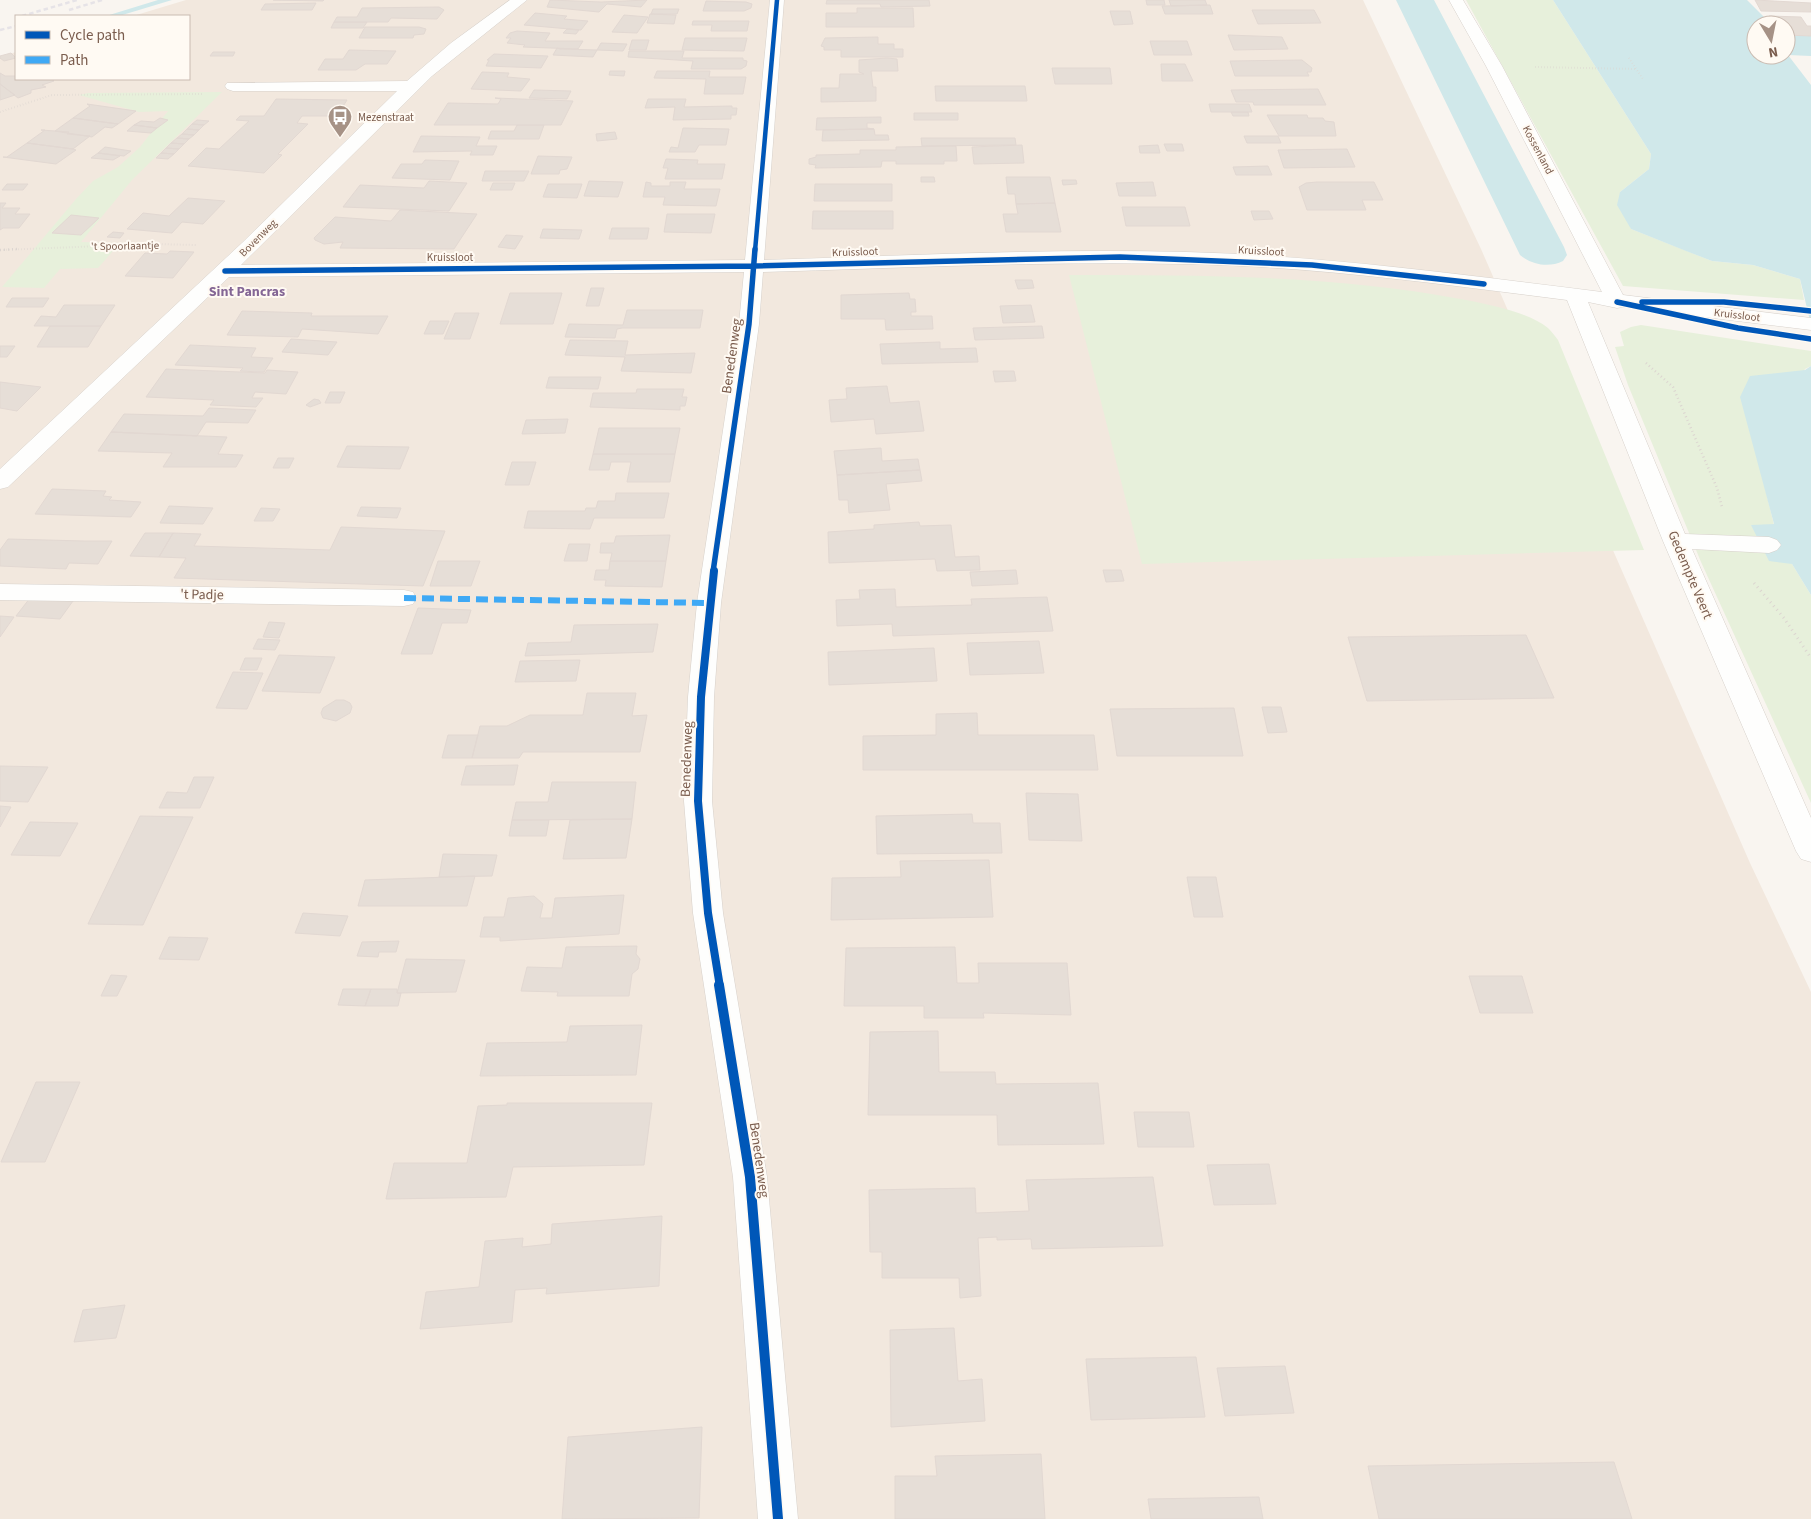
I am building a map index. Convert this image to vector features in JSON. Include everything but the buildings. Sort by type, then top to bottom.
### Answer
[{"type":"street","name":"Bovenweg","points":[[0,482],[225,271],[413,86],[477,29],[520,0]]},
{"type":"street","name":"Benedenweg","points":[[777,0],[749,324],[709,603],[702,697],[698,801],[708,913],[750,1177],[778,1519]]},
{"type":"street","name":"Kossenland","points":[[1456,0],[1494,66],[1617,302]]},
{"type":"street","points":[[233,86],[413,86]]},
{"type":"street","name":"Kruissloot","points":[[225,271],[754,266],[1057,258],[1186,258],[1338,268],[1804,323]]},
{"type":"street","name":"Gedempte Veert","points":[[1576,297],[1675,541],[1811,851]]},
{"type":"street","points":[[1675,541],[1769,545]]},
{"type":"street","name":"'t Padje","points":[[0,592],[404,598]]},
{"type":"path","points":[[1629,58],[1643,79]]},
{"type":"path","points":[[1494,66],[1636,69]]},
{"type":"path","points":[[0,112],[52,95],[206,94],[214,88],[233,86]]},
{"type":"path","points":[[1595,342],[1623,350],[1644,361],[1673,387],[1717,488],[1731,543],[1738,562],[1784,618],[1811,658]]},
{"type":"shaded area","points":[[186,0],[1363,0],[1481,249],[1750,863],[1811,992],[1811,1519],[0,1519],[0,57],[15,52],[15,80],[190,80],[190,15],[136,15]]},
{"type":"green space","points":[[1466,0],[1553,0],[1651,154],[1649,169],[1620,192],[1631,229],[1712,261],[1753,265],[1800,279],[1804,300],[1623,286]]},
{"type":"green space","points":[[222,92],[132,180],[81,242],[120,243],[98,268],[60,269],[44,288],[2,287],[76,199],[93,181],[118,167],[140,147],[168,111],[139,112],[79,95],[88,93]]},
{"type":"green space","points":[[1069,275],[1218,276],[1318,281],[1417,292],[1466,300],[1520,313],[1540,322],[1558,340],[1644,550],[1142,564]]},
{"type":"green space","points":[[1641,325],[1811,351],[1811,366],[1805,369],[1759,463],[1774,525],[1751,525],[1792,564],[1811,595],[1811,803],[1701,562],[1628,385],[1615,347],[1624,346],[1620,332]]},
{"type":"water","points":[[158,0],[172,0],[122,15],[109,15]]},
{"type":"water","points":[[1396,0],[1434,0],[1564,247],[1567,255],[1563,261],[1546,265],[1535,263],[1520,255]]},
{"type":"water","points":[[1553,0],[1747,0],[1762,15],[1746,15],[1746,65],[1796,65],[1811,85],[1811,325],[1800,279],[1753,265],[1712,261],[1631,229],[1617,205],[1620,192],[1649,169],[1651,154]]},
{"type":"water","points":[[1796,35],[1811,36],[1811,56],[1796,55]]},
{"type":"water","points":[[1811,366],[1811,595],[1792,564],[1769,561],[1751,525],[1774,524],[1740,397],[1750,376],[1805,370]]},
{"type":"railway","points":[[25,15],[77,0]]},
{"type":"railway","points":[[69,10],[102,0]]},
{"type":"railway","points":[[0,30],[15,26]]},
{"type":"marked path","points":[[404,598],[709,603]]},
{"type":"cycle path","points":[[777,0],[749,324],[709,603],[701,697],[698,801],[708,913],[750,1177],[778,1519]]},
{"type":"cycle path","points":[[225,271],[754,266],[1120,257],[1186,258],[1312,265],[1484,284]]},
{"type":"cycle path","points":[[1617,302],[1738,328],[1811,339]]},
{"type":"cycle path","points":[[1642,302],[1724,302],[1811,311]]},
{"type":"place","name":"Mezenstraat","points":[[340,138]]},
{"type":"district","name":"Sint Pancras","points":[[247,292]]}]
